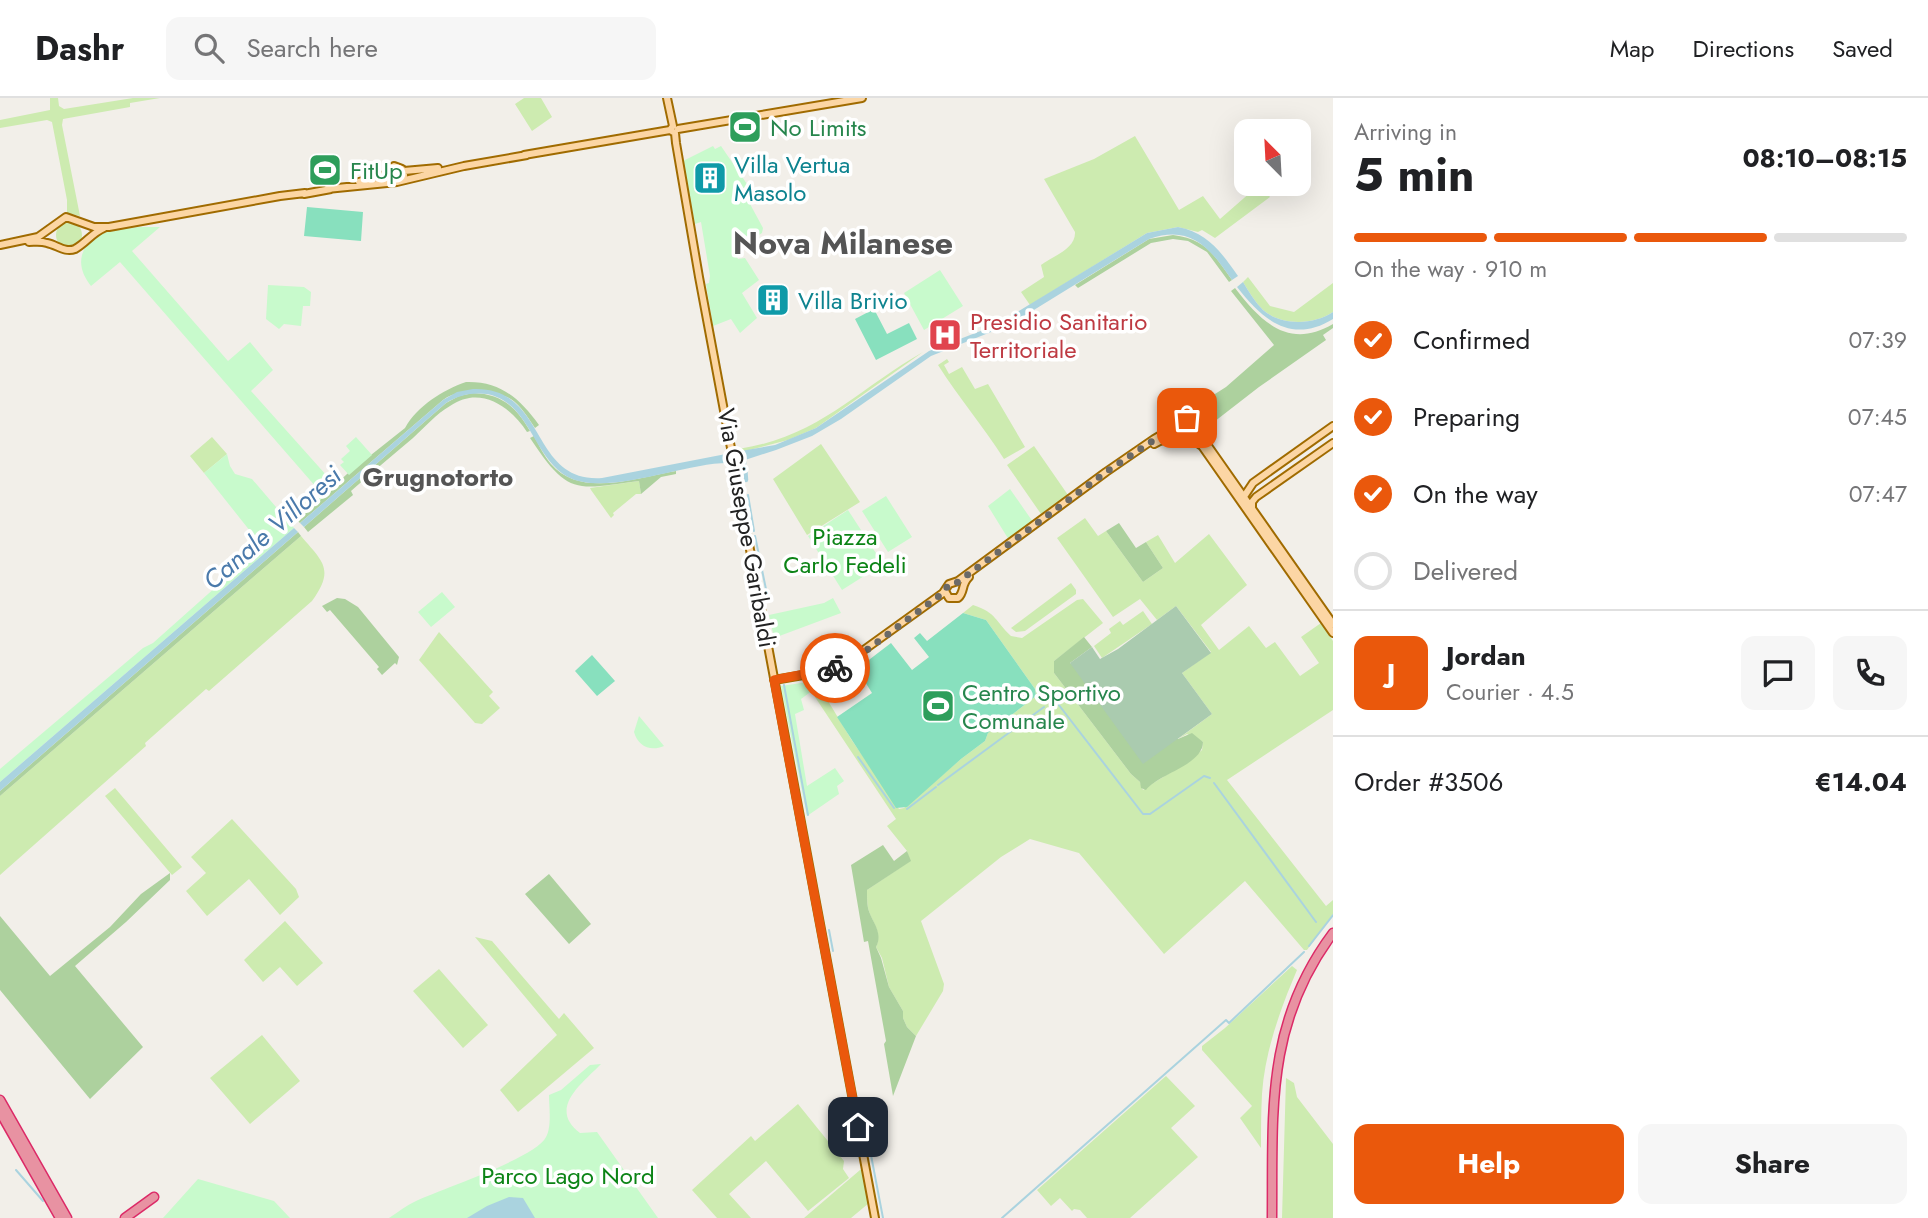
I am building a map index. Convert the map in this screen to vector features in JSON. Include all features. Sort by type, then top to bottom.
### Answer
[{"type":"highway","points":[[1272,1218],[1274,1095],[1281,1044],[1300,989],[1315,959],[1333,933]]},
{"type":"highway","points":[[1277,1218],[1279,1108],[1284,1055],[1301,999],[1319,962],[1333,942]]},
{"type":"highway","points":[[0,1100],[67,1218]]},
{"type":"highway","points":[[0,1112],[60,1218]]},
{"type":"highway","points":[[125,1218],[154,1197]]},
{"type":"highway","points":[[139,1208],[151,1208]]},
{"type":"main road","name":"Via Giuseppe Garibaldi","points":[[667,98],[875,1218]]},
{"type":"main road","points":[[327,190],[382,178],[394,166],[412,172],[464,166],[862,98]]},
{"type":"main road","points":[[0,245],[42,235],[66,217],[94,227],[109,227],[305,193],[394,182],[464,166]]},
{"type":"main road","points":[[402,179],[404,171]]},
{"type":"main road","points":[[388,174],[394,182]]},
{"type":"main road","points":[[79,221],[85,230],[82,243]]},
{"type":"main road","points":[[54,225],[52,237],[58,246]]},
{"type":"main road","points":[[19,242],[44,242],[71,250],[95,232],[109,227]]},
{"type":"main road","points":[[837,672],[945,591],[949,584],[1112,468],[1191,416],[1200,417],[1205,424],[1206,443],[1333,633]]},
{"type":"main road","points":[[1184,421],[1182,430],[1202,446],[1333,624]]},
{"type":"main road","points":[[1233,487],[1251,485],[1333,426]]},
{"type":"main road","points":[[774,680],[810,678],[837,672],[867,654],[939,600],[958,598],[965,580],[1150,446],[1168,437],[1200,437],[1204,433]]},
{"type":"main road","points":[[1251,512],[1252,502],[1256,498],[1333,443]]},
{"type":"main road","points":[[1243,498],[1251,485]]},
{"type":"main road","points":[[1243,498],[1256,498]]},
{"type":"main road","points":[[954,583],[962,589]]},
{"type":"main road","points":[[945,591],[949,598]]},
{"type":"main road","points":[[774,680],[829,670],[856,657]]},
{"type":"green space","points":[[50,98],[58,98],[59,106],[64,109],[133,98],[160,98],[130,103],[130,107],[63,119],[80,216],[67,213],[67,200],[52,122],[47,120],[0,128],[0,120],[50,110]]},
{"type":"green space","points":[[524,98],[541,98],[552,117],[532,131],[515,104]]},
{"type":"green space","points":[[1135,136],[1179,210],[1203,196],[1220,219],[1246,196],[1270,197],[1215,238],[1202,230],[1198,232],[1178,227],[1147,233],[1030,305],[1021,292],[1044,277],[1041,265],[1068,248],[1075,232],[1044,179],[1094,159]]},
{"type":"green space","points":[[713,146],[715,149],[721,146],[749,187],[743,191],[763,228],[762,233],[735,253],[738,259],[745,258],[759,280],[742,293],[757,318],[740,333],[731,319],[713,326],[706,284],[709,283],[710,276],[701,222],[695,224],[683,161]]},
{"type":"green space","points":[[307,207],[363,212],[361,241],[304,236]]},
{"type":"green space","points":[[69,222],[78,226],[82,235],[78,244],[69,248],[60,244],[56,235],[60,226]]},
{"type":"green space","points":[[160,227],[132,251],[228,361],[250,342],[273,370],[251,391],[327,476],[331,474],[339,484],[297,520],[289,511],[316,487],[120,262],[91,286],[84,275],[82,255],[94,238],[115,230]]},
{"type":"green space","points":[[1173,235],[1201,244],[1232,280],[1229,282],[1207,252],[1188,241],[1173,239],[1151,243],[1078,288],[1075,285],[1149,239]]},
{"type":"green space","points":[[940,270],[963,306],[924,330],[904,293]]},
{"type":"green space","points":[[1248,277],[1270,306],[1294,312],[1333,283],[1333,312],[1307,321],[1279,319],[1263,310],[1255,300],[1243,282]]},
{"type":"green space","points":[[268,285],[304,287],[311,292],[310,306],[303,306],[301,326],[284,324],[279,329],[266,319]]},
{"type":"green space","points":[[1235,288],[1255,312],[1277,328],[1303,334],[1333,324],[1333,328],[1323,335],[1326,340],[1210,425],[1205,415],[1188,411],[1226,387],[1274,345],[1231,291]]},
{"type":"green space","points":[[874,309],[887,334],[909,323],[917,339],[876,360],[855,319]]},
{"type":"green space","points":[[923,352],[816,428],[788,440],[738,453],[738,449],[766,443],[814,423]]},
{"type":"green space","points":[[947,359],[949,362],[944,365],[949,374],[962,367],[975,389],[988,384],[1025,447],[1004,459],[938,365]]},
{"type":"green space","points":[[466,382],[490,385],[508,393],[539,425],[535,428],[523,410],[505,396],[476,392],[451,395],[300,523],[297,520],[347,474],[405,428],[424,406],[448,389]]},
{"type":"green space","points":[[473,393],[492,396],[507,403],[530,431],[527,432],[512,414],[493,401],[483,398],[461,400],[435,417],[351,491],[353,495],[308,532],[304,527],[446,403]]},
{"type":"green space","points":[[534,436],[551,464],[563,475],[578,481],[610,483],[676,471],[676,474],[661,477],[641,494],[639,481],[600,486],[574,484],[564,479],[543,457],[530,438]]},
{"type":"green space","points":[[212,437],[227,454],[204,473],[190,456]]},
{"type":"green space","points":[[356,437],[372,455],[349,475],[340,465],[344,462],[341,459],[350,451],[346,446]]},
{"type":"green space","points":[[821,444],[860,502],[807,535],[773,479]]},
{"type":"green space","points":[[1034,446],[1068,495],[1041,514],[1007,465]]},
{"type":"green space","points":[[227,454],[235,474],[252,479],[294,528],[0,782],[0,769],[143,648],[153,643],[262,546],[204,473]]},
{"type":"green space","points":[[639,481],[641,494],[636,494],[613,513],[611,518],[590,488]]},
{"type":"green space","points":[[1010,489],[1033,522],[1009,540],[988,506]]},
{"type":"green space","points":[[886,496],[912,537],[888,552],[862,511]]},
{"type":"green space","name":"Piazza Carlo Fedeli","points":[[848,510],[883,564],[842,590],[808,536]]},
{"type":"green space","points":[[1085,518],[1098,536],[1106,531],[1143,582],[1163,568],[1146,542],[1158,535],[1175,563],[1209,534],[1247,585],[1201,625],[1219,650],[1249,626],[1266,648],[1275,642],[1300,676],[1319,663],[1301,637],[1321,623],[1333,641],[1333,710],[1227,780],[1326,906],[1333,900],[1333,914],[1307,950],[1304,950],[1245,881],[1164,954],[1079,853],[1030,839],[1001,857],[921,921],[944,984],[943,991],[916,1036],[907,1027],[903,1011],[889,987],[882,958],[876,947],[878,936],[867,899],[867,890],[910,861],[907,851],[887,826],[896,819],[815,697],[822,691],[899,809],[904,808],[985,741],[988,733],[1036,696],[1035,689],[986,620],[963,613],[973,605],[981,608],[991,614],[1011,636],[1022,638],[1077,600],[1083,599],[1103,623],[1054,661],[1054,673],[1131,774],[1140,782],[1143,790],[1180,766],[1202,750],[1203,742],[1187,734],[1178,739],[1212,714],[1182,673],[1211,652],[1176,606],[1157,620],[1140,599],[1113,617],[1057,538]]},
{"type":"green space","points":[[1119,523],[1136,548],[1146,542],[1163,568],[1143,582],[1106,531]]},
{"type":"green space","points":[[298,532],[301,536],[0,796],[0,791]]},
{"type":"green space","points":[[301,536],[323,566],[323,581],[312,601],[209,691],[206,689],[0,875],[0,796]]},
{"type":"green space","points":[[1071,583],[1076,594],[1025,631],[1016,632],[1011,628]]},
{"type":"green space","points":[[442,592],[455,607],[431,627],[418,612]]},
{"type":"green space","points":[[337,598],[345,599],[358,607],[399,657],[397,665],[395,663],[382,675],[377,669],[379,667],[330,610],[327,612],[322,606]]},
{"type":"green space","points":[[833,598],[841,613],[774,638],[769,615],[824,603]]},
{"type":"green space","points":[[1176,606],[1211,653],[1182,673],[1212,714],[1143,764],[1070,663],[1092,647],[1100,659]]},
{"type":"green space","points":[[1143,611],[1152,624],[1102,658],[1094,646],[1111,633],[1109,629],[1120,621],[1123,625]]},
{"type":"green space","name":"Centro Sportivo Comunale","points":[[963,613],[986,620],[1035,689],[1036,696],[988,733],[985,741],[907,807],[896,808],[837,717],[872,693],[857,669],[891,643],[912,670],[929,657],[914,638],[920,633],[927,641]]},
{"type":"green space","points":[[439,632],[493,692],[489,696],[500,708],[482,724],[475,723],[419,660]]},
{"type":"green space","points":[[1084,637],[1092,647],[1070,663],[1178,739],[1192,733],[1203,742],[1196,757],[1146,790],[1141,788],[1140,782],[1131,774],[1054,673],[1054,661]]},
{"type":"green space","points":[[592,655],[615,681],[597,696],[575,671]]},
{"type":"green space","points":[[828,679],[801,699],[804,710],[795,714],[807,786],[835,768],[844,781],[837,786],[839,794],[807,816],[781,686]]},
{"type":"green space","points":[[639,716],[664,746],[649,748],[638,741],[634,732]]},
{"type":"green space","points":[[115,788],[182,867],[172,875],[105,796]]},
{"type":"green space","points":[[232,819],[296,889],[299,897],[280,915],[249,879],[207,916],[186,891],[206,873],[191,857]]},
{"type":"green space","points":[[883,845],[894,861],[907,851],[911,861],[867,890],[868,908],[879,936],[876,947],[889,987],[903,1011],[907,1027],[916,1036],[893,1096],[868,941],[864,942],[851,865]]},
{"type":"green space","points":[[170,873],[170,880],[75,966],[143,1047],[90,1099],[0,990],[0,916],[50,976],[110,927],[141,894]]},
{"type":"green space","points":[[549,874],[591,924],[569,944],[525,894]]},
{"type":"green space","points":[[285,921],[323,963],[297,986],[280,967],[263,982],[244,960]]},
{"type":"green space","points":[[475,937],[492,941],[559,1019],[564,1013],[594,1048],[518,1112],[500,1090],[557,1035]]},
{"type":"green space","points":[[1292,966],[1297,970],[1279,1015],[1266,1062],[1262,1094],[1261,1148],[1240,1118],[1252,1106],[1202,1050],[1202,1046]]},
{"type":"green space","points":[[439,969],[488,1025],[463,1048],[413,991]]},
{"type":"green space","points":[[262,1035],[300,1081],[250,1124],[210,1078]]},
{"type":"green space","name":"Parco Lago Nord","points":[[601,1064],[571,1096],[567,1114],[571,1124],[580,1133],[597,1132],[658,1218],[389,1218],[413,1203],[507,1163],[539,1145],[546,1137],[549,1127],[549,1095],[561,1090],[590,1065]]},
{"type":"green space","points":[[1166,1076],[1195,1106],[1171,1128],[1198,1157],[1130,1218],[1087,1218],[1080,1210],[1072,1211],[1060,1198],[1051,1206],[1037,1190]]},
{"type":"green space","points":[[1286,1078],[1294,1083],[1297,1097],[1333,1144],[1333,1218],[1282,1218]]},
{"type":"green space","points":[[798,1104],[844,1161],[843,1169],[849,1178],[808,1211],[766,1161],[729,1194],[751,1218],[717,1218],[692,1190],[751,1136],[755,1141]]},
{"type":"green space","points":[[863,1170],[869,1203],[851,1218],[804,1218]]},
{"type":"green space","points":[[198,1179],[274,1201],[290,1218],[163,1218]]},
{"type":"water","points":[[1178,227],[1206,239],[1238,276],[1232,280],[1207,249],[1188,237],[1164,235],[1149,239],[1011,324],[931,356],[812,436],[745,460],[739,458],[738,453],[741,451],[775,445],[816,428],[929,351],[996,325],[1147,233]]},
{"type":"water","points":[[1243,282],[1263,310],[1279,319],[1307,321],[1333,312],[1333,319],[1304,329],[1279,325],[1267,318],[1247,299],[1237,287]]},
{"type":"water","points":[[473,389],[497,392],[515,402],[562,466],[579,475],[602,478],[726,454],[730,455],[731,460],[727,461],[728,463],[710,464],[645,478],[603,483],[584,482],[568,477],[556,468],[522,419],[502,399],[487,394],[471,394],[446,403],[304,527],[300,523],[443,400],[457,392]]},
{"type":"water","points":[[294,528],[298,532],[0,791],[0,782]]},
{"type":"water","points":[[509,1197],[523,1198],[535,1218],[467,1218],[487,1206]]},
{"type":"waterway","points":[[745,467],[746,480]]},
{"type":"waterway","points":[[748,495],[754,531]]},
{"type":"waterway","points":[[755,536],[767,594]]},
{"type":"waterway","points":[[784,685],[808,815]]},
{"type":"waterway","points":[[1055,700],[1143,814],[1150,814],[1204,776],[1210,778]]},
{"type":"waterway","points":[[938,785],[1044,707]]},
{"type":"waterway","points":[[858,757],[894,808]]},
{"type":"waterway","points":[[1214,783],[1316,922]]},
{"type":"waterway","points":[[907,809],[936,787]]},
{"type":"waterway","points":[[1309,946],[1333,915]]},
{"type":"waterway","points":[[829,930],[833,951]]},
{"type":"waterway","points":[[1002,1218],[1226,1020],[1229,1023],[1304,952]]},
{"type":"waterway","points":[[866,1129],[883,1218]]},
{"type":"waterway","points":[[16,1170],[43,1201]]},
{"type":"way so far","points":[[835,668],[867,650],[943,593],[949,584],[958,582],[1106,472],[1187,418]]},
{"type":"place","name":"No Limits","points":[[745,127]]},
{"type":"place","name":"FitUp","points":[[325,170]]},
{"type":"place","name":"Villa Vertua Masolo","points":[[710,178]]},
{"type":"place","name":"Villa Brivio","points":[[773,300]]},
{"type":"place","name":"Presidio Sanitario Territoriale","points":[[945,335]]},
{"type":"place","name":"Centro Sportivo Comunale","points":[[938,706]]},
{"type":"district","name":"Nova Milanese","points":[[843,243]]},
{"type":"district","name":"Grugnotorto","points":[[438,477]]},
{"type":"route","points":[[835,668],[778,677],[774,680],[858,1127]]},
{"type":"water label","name":"Canale Villoresi","points":[[272,528]]}]
